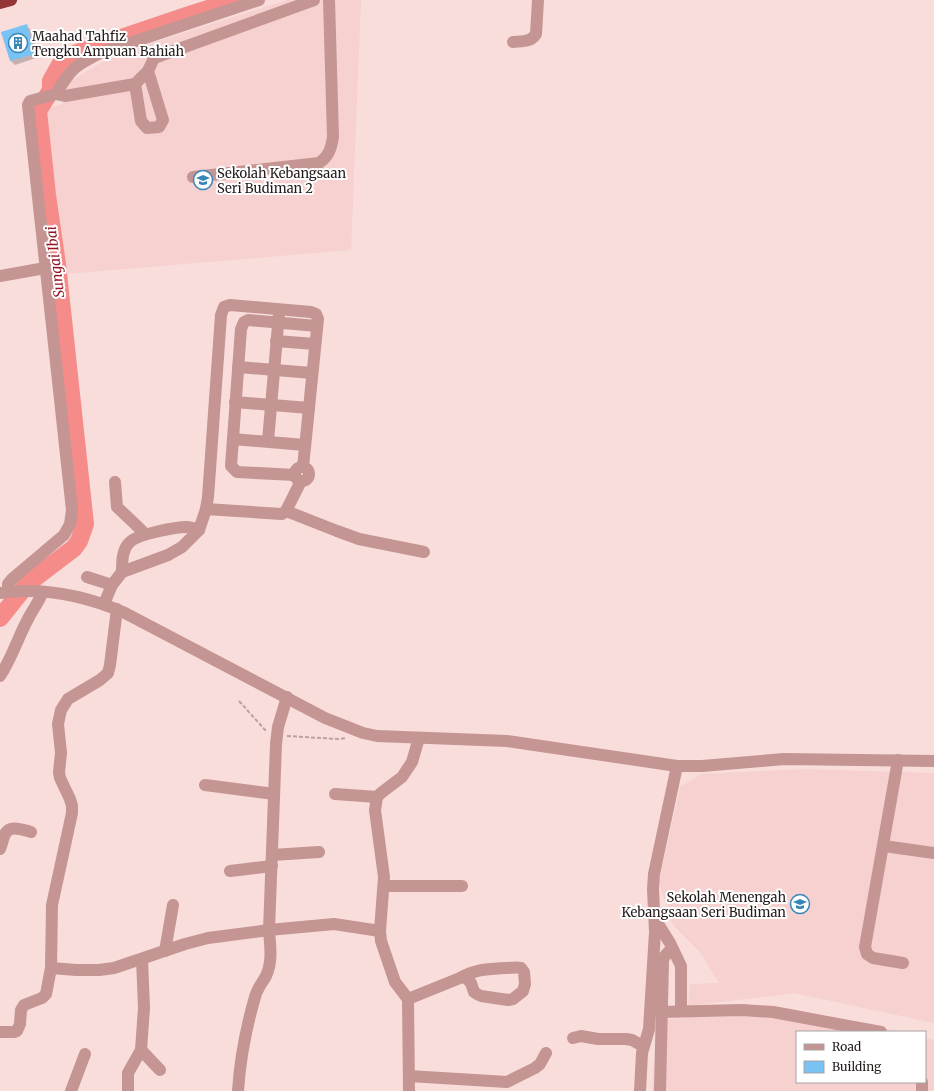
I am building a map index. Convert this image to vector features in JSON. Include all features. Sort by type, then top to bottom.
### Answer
[{"type":"highway","points":[[0,3],[11,0]]},
{"type":"street","points":[[53,95],[66,76],[76,66],[100,53],[258,0]]},
{"type":"street","points":[[314,0],[154,58],[148,71],[135,84],[65,96],[53,95],[30,101],[28,105],[45,268],[56,351],[72,510],[70,524],[64,535],[12,579],[4,592],[42,592],[77,596],[117,609],[325,718],[363,734],[377,736],[506,741],[678,766],[702,766],[784,759],[934,761]]},
{"type":"street","points":[[193,177],[319,163],[326,158],[331,149],[333,138],[329,0]]},
{"type":"street","points":[[513,42],[530,40],[536,34],[538,0]]},
{"type":"street","points":[[135,84],[141,121],[147,128],[159,127],[163,120],[148,71]]},
{"type":"street","points":[[0,276],[45,268]]},
{"type":"street","points":[[104,604],[112,585],[122,572],[168,555],[182,547],[199,530],[206,509],[221,315],[224,307],[230,305],[311,312],[316,314],[318,319],[306,445],[299,474],[286,511],[282,514],[274,514],[206,509]]},
{"type":"street","points":[[268,441],[279,309]]},
{"type":"street","points":[[299,474],[237,472],[231,466],[241,330],[244,322],[248,320],[317,326]]},
{"type":"street","points":[[276,341],[315,344]]},
{"type":"street","points":[[238,367],[312,373]]},
{"type":"street","points":[[236,402],[309,408]]},
{"type":"street","points":[[232,438],[306,445]]},
{"type":"street","points":[[115,482],[117,507],[136,524],[144,534]]},
{"type":"street","points":[[286,511],[337,532],[359,539],[424,552]]},
{"type":"street","points":[[122,572],[122,559],[126,547],[130,541],[144,534],[187,527],[199,530]]},
{"type":"street","points":[[87,576],[112,585]]},
{"type":"street","points":[[0,676],[9,662],[29,617],[39,603],[42,592]]},
{"type":"street","points":[[0,1032],[17,1031],[20,1024],[21,1010],[24,1005],[42,998],[46,994],[51,968],[52,905],[66,846],[72,806],[60,778],[59,772],[61,753],[58,724],[60,710],[68,699],[100,680],[108,673],[117,609]]},
{"type":"street","points":[[238,1091],[241,1062],[250,1014],[256,990],[266,975],[271,957],[270,930],[277,736],[278,727],[287,697]]},
{"type":"street","points":[[409,1091],[408,999],[395,982],[381,941],[380,931],[384,886],[376,810],[377,797],[381,792],[402,777],[412,762],[419,738]]},
{"type":"street","points":[[898,760],[865,948],[867,954],[873,958],[903,963]]},
{"type":"street","points":[[660,1091],[662,1012],[653,889],[654,874],[678,766]]},
{"type":"street","points":[[205,785],[274,794]]},
{"type":"street","points":[[335,794],[377,797]]},
{"type":"street","points":[[0,849],[5,833],[9,829],[12,828],[32,832]]},
{"type":"street","points":[[884,846],[934,853]]},
{"type":"street","points":[[230,871],[272,860],[319,852]]},
{"type":"street","points":[[384,886],[462,886]]},
{"type":"street","points":[[166,951],[166,942],[173,905]]},
{"type":"street","points":[[655,919],[681,966],[681,1011]]},
{"type":"street","points":[[51,968],[76,970],[99,970],[114,968],[185,944],[208,938],[270,930],[334,924],[380,931]]},
{"type":"street","points":[[659,956],[672,948]]},
{"type":"street","points":[[640,1091],[643,1046],[649,1029],[659,956]]},
{"type":"street","points":[[128,1091],[128,1073],[141,1050],[144,1008],[142,959]]},
{"type":"street","points":[[408,999],[464,976],[484,969],[518,968],[524,972],[525,984],[523,990],[513,999],[508,1000],[481,996],[474,992],[471,983],[464,976]]},
{"type":"street","points":[[662,1012],[742,1010],[773,1012],[876,1031]]},
{"type":"street","points":[[573,1038],[581,1036],[598,1039],[626,1039],[632,1040],[643,1046]]},
{"type":"street","points":[[141,1050],[160,1070]]},
{"type":"street","points":[[409,1076],[507,1087],[540,1064],[546,1053]]},
{"type":"street","points":[[71,1091],[85,1054]]},
{"type":"path","points":[[239,701],[263,728],[270,734],[277,736],[338,739],[363,734]]},
{"type":"shaded area","name":"Sekolah Kebangsaan Seri Budiman 2","points":[[287,0],[361,0],[351,250],[65,274],[44,110],[62,104],[69,82],[97,65],[133,49]]},
{"type":"shaded area","name":"Sekolah Menengah Kebangsaan Seri Budiman","points":[[806,769],[934,773],[934,1023],[794,993],[688,1006],[690,984],[719,983],[700,952],[673,925],[659,883],[680,787],[701,774]]},
{"type":"shaded area","points":[[787,1008],[894,1031],[796,1031],[796,1083],[926,1083],[926,1038],[934,1040],[934,1091],[652,1091],[657,1020]]},
{"type":"building","name":"Maahad Tahfiz Tengku Ampuan Bahiah","points":[[27,24],[35,54],[10,61],[1,32]]},
{"type":"waterway","name":"Sungai Ibai","points":[[0,618],[28,583],[74,548],[79,541],[85,524],[57,264],[47,195],[38,111],[51,90],[51,81],[60,65],[77,53],[237,0]]},
{"type":"place","name":"Maahad Tahfiz Tengku Ampuan Bahiah","points":[[18,43]]},
{"type":"place","name":"Sekolah Kebangsaan Seri Budiman 2","points":[[203,180]]},
{"type":"place","name":"Sekolah Menengah Kebangsaan Seri Budiman","points":[[800,904]]}]
